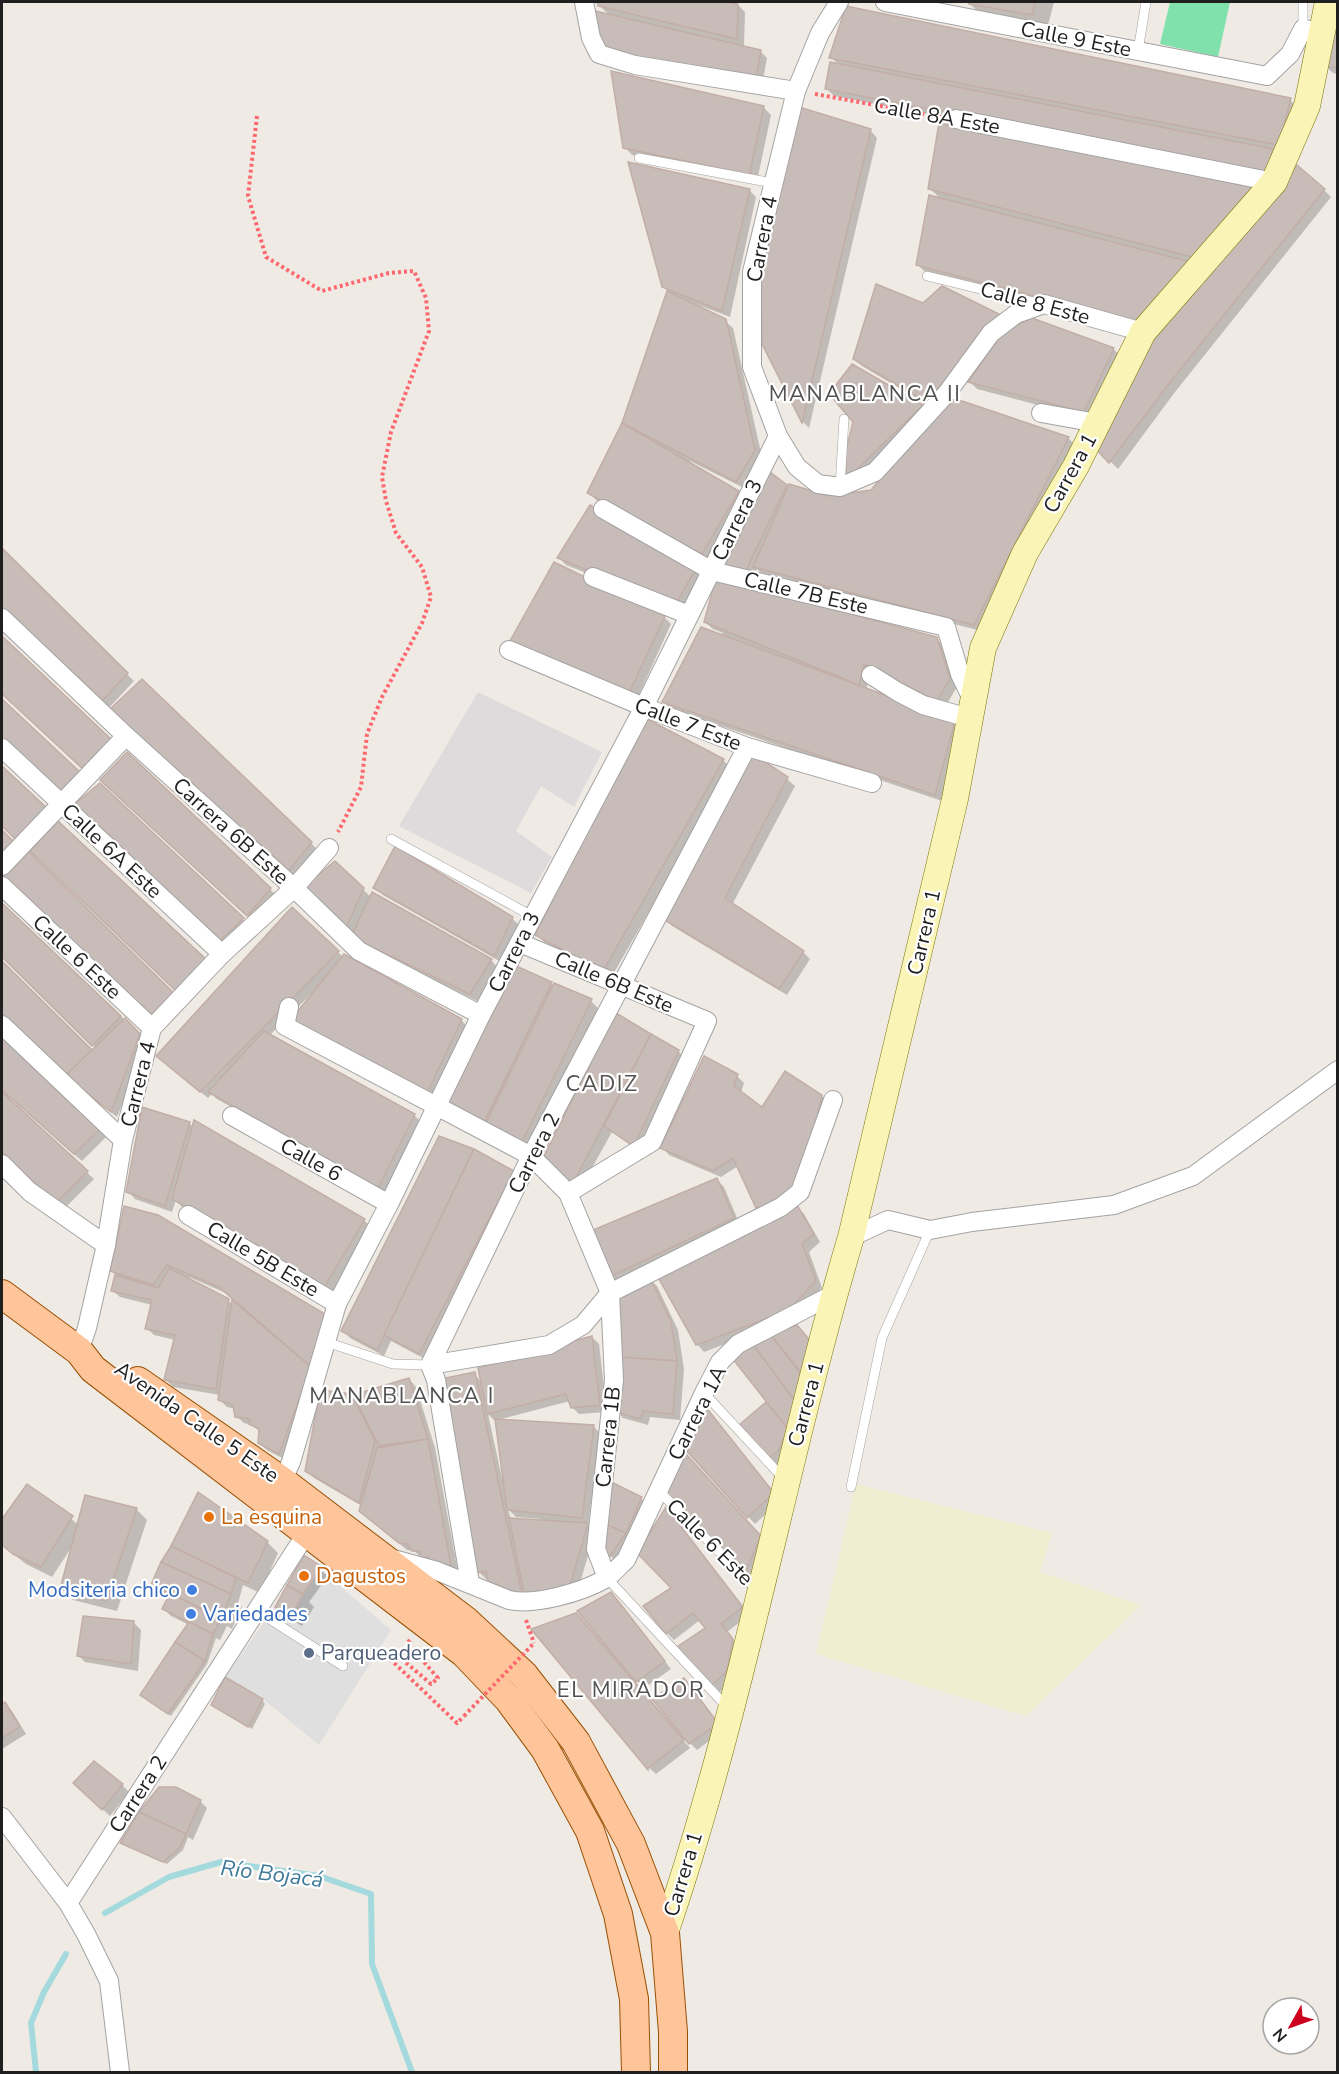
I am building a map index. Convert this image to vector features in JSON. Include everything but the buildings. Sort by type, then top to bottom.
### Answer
[{"type":"main road","name":"Avenida Calle 5 Este","points":[[2,1294],[79,1352],[93,1369],[464,1653],[501,1692],[545,1749],[590,1831],[618,1914],[633,1999],[636,2073]]},
{"type":"main road","name":"Avenida Calle 5 Este","points":[[79,1352],[102,1356],[282,1480],[466,1621],[524,1675],[576,1742],[631,1844],[665,1933],[673,2032],[673,2073]]},
{"type":"street","points":[[584,2],[591,38],[599,54],[634,65],[796,91]]},
{"type":"street","name":"Carrera 4","points":[[839,2],[820,33],[796,91],[752,272],[752,367],[778,436],[797,467],[819,484],[839,487]]},
{"type":"street","name":"Calle 9 Este","points":[[885,2],[1267,76],[1313,31]]},
{"type":"street","name":"Carrera 1","points":[[665,1933],[731,1710],[761,1594],[786,1481],[851,1237],[955,799],[983,648],[1025,553],[1076,466],[1143,332],[1274,182],[1307,106],[1313,31],[1328,2]]},
{"type":"street","name":"Calle 8A Este","points":[[956,119],[1274,182]]},
{"type":"street","points":[[839,487],[875,472],[947,393],[991,333],[1016,315],[1044,304]]},
{"type":"street","name":"Calle 8 Este","points":[[1044,304],[1143,332]]},
{"type":"street","points":[[1041,413],[1097,423]]},
{"type":"street","name":"Carrera 3","points":[[282,1480],[291,1462],[337,1304],[389,1204],[481,1015],[644,707],[778,436]]},
{"type":"street","name":"Calle 7B Este","points":[[603,509],[712,571],[946,627],[971,709]]},
{"type":"street","points":[[592,577],[689,615]]},
{"type":"street","name":"Carrera 6B Este","points":[[2,618],[359,951],[481,1015]]},
{"type":"street","name":"Calle 7 Este","points":[[509,650],[644,707],[747,747],[872,783]]},
{"type":"street","points":[[871,675],[923,705],[971,709]]},
{"type":"street","points":[[2,867],[126,736]]},
{"type":"street","name":"Carrera 2","points":[[430,1365],[531,1156],[747,747]]},
{"type":"street","name":"Calle 6A Este","points":[[2,748],[222,954]]},
{"type":"street","name":"Carrera 4","points":[[79,1352],[87,1328],[106,1245],[123,1140],[152,1028],[222,954],[294,888],[329,848]]},
{"type":"street","name":"Calle 6 Este","points":[[2,886],[152,1028]]},
{"type":"street","name":"Calle 6B Este","points":[[520,943],[707,1021],[652,1142],[568,1193]]},
{"type":"street","points":[[289,1007],[285,1026],[531,1156]]},
{"type":"street","points":[[2,1025],[123,1140]]},
{"type":"street","points":[[851,1237],[888,1220],[930,1230],[972,1222],[1114,1205],[1193,1176],[1338,1070]]},
{"type":"street","points":[[470,1583],[436,1380],[430,1365],[549,1345],[583,1325],[610,1293],[782,1207],[800,1192],[833,1100]]},
{"type":"street","name":"Calle 6","points":[[232,1116],[389,1204]]},
{"type":"street","name":"Carrera 1B","points":[[531,1156],[568,1193],[610,1293],[614,1380],[596,1549],[607,1578]]},
{"type":"street","points":[[2,1164],[30,1192],[106,1245]]},
{"type":"street","name":"Calle 5B Este","points":[[188,1215],[337,1304]]},
{"type":"street","name":"Carrera 1A","points":[[607,1578],[626,1560],[720,1362],[738,1344],[834,1294]]},
{"type":"street","name":"Carrera 2","points":[[68,1902],[306,1534]]},
{"type":"street","points":[[380,1555],[437,1571],[509,1600],[520,1602],[573,1593],[607,1578]]},
{"type":"street","points":[[2,1817],[68,1902],[109,1981],[120,2073]]},
{"type":"lane","points":[[1138,51],[1146,2]]},
{"type":"lane","points":[[1303,2],[1313,31]]},
{"type":"lane","points":[[639,158],[773,183]]},
{"type":"lane","name":"Calle 8 Este","points":[[927,276],[1044,304]]},
{"type":"lane","points":[[839,487],[844,419]]},
{"type":"lane","points":[[391,838],[532,916]]},
{"type":"lane","points":[[851,1487],[882,1338],[930,1230]]},
{"type":"lane","points":[[326,1342],[393,1364],[430,1365]]},
{"type":"lane","points":[[704,1393],[786,1481]]},
{"type":"lane","name":"Calle 6 Este","points":[[658,1490],[761,1594]]},
{"type":"lane","points":[[607,1578],[731,1710]]},
{"type":"lane","points":[[257,1611],[343,1666]]},
{"type":"path","name":"Calle 8A Este","points":[[796,91],[956,119]]},
{"type":"path","points":[[257,116],[249,196],[266,256],[322,291],[389,273],[414,271],[426,298],[429,331],[391,432],[382,477],[386,501],[396,532],[422,567],[431,597],[422,623],[382,697],[367,735],[361,787],[329,848]]},
{"type":"path","points":[[425,1624],[407,1644],[438,1678],[431,1684],[396,1654],[390,1659],[457,1723],[534,1643],[520,1602]]},
{"type":"shaded area","points":[[478,692],[602,752],[574,807],[541,786],[516,831],[552,857],[531,893],[399,826]]},
{"type":"shaded area","points":[[856,1484],[1052,1533],[1040,1572],[1141,1605],[1026,1716],[816,1654]]},
{"type":"shaded area","name":"Parqueadero","points":[[304,1555],[391,1630],[319,1745],[263,1699],[225,1677],[275,1607]]},
{"type":"green space","points":[[1170,2],[1230,2],[1218,57],[1160,44]]},
{"type":"waterway","name":"Río Bojacá","points":[[105,1913],[169,1877],[221,1862],[319,1876],[371,1894],[372,1964],[412,2072]]},
{"type":"waterway","name":"Río Bojacá","points":[[36,2072],[31,2023],[44,1992],[66,1954]]},
{"type":"place","name":"La esquina","points":[[209,1517]]},
{"type":"place","name":"Dagustos","points":[[304,1576]]},
{"type":"place","name":"Modsiteria chico","points":[[192,1590]]},
{"type":"place","name":"Variedades","points":[[191,1614]]},
{"type":"place","name":"Parqueadero","points":[[309,1653]]},
{"type":"district","name":"MANABLANCA II","points":[[865,393]]},
{"type":"district","name":"CADIZ","points":[[602,1083]]},
{"type":"district","name":"MANABLANCA I","points":[[402,1395]]},
{"type":"district","name":"EL MIRADOR","points":[[631,1689]]}]
